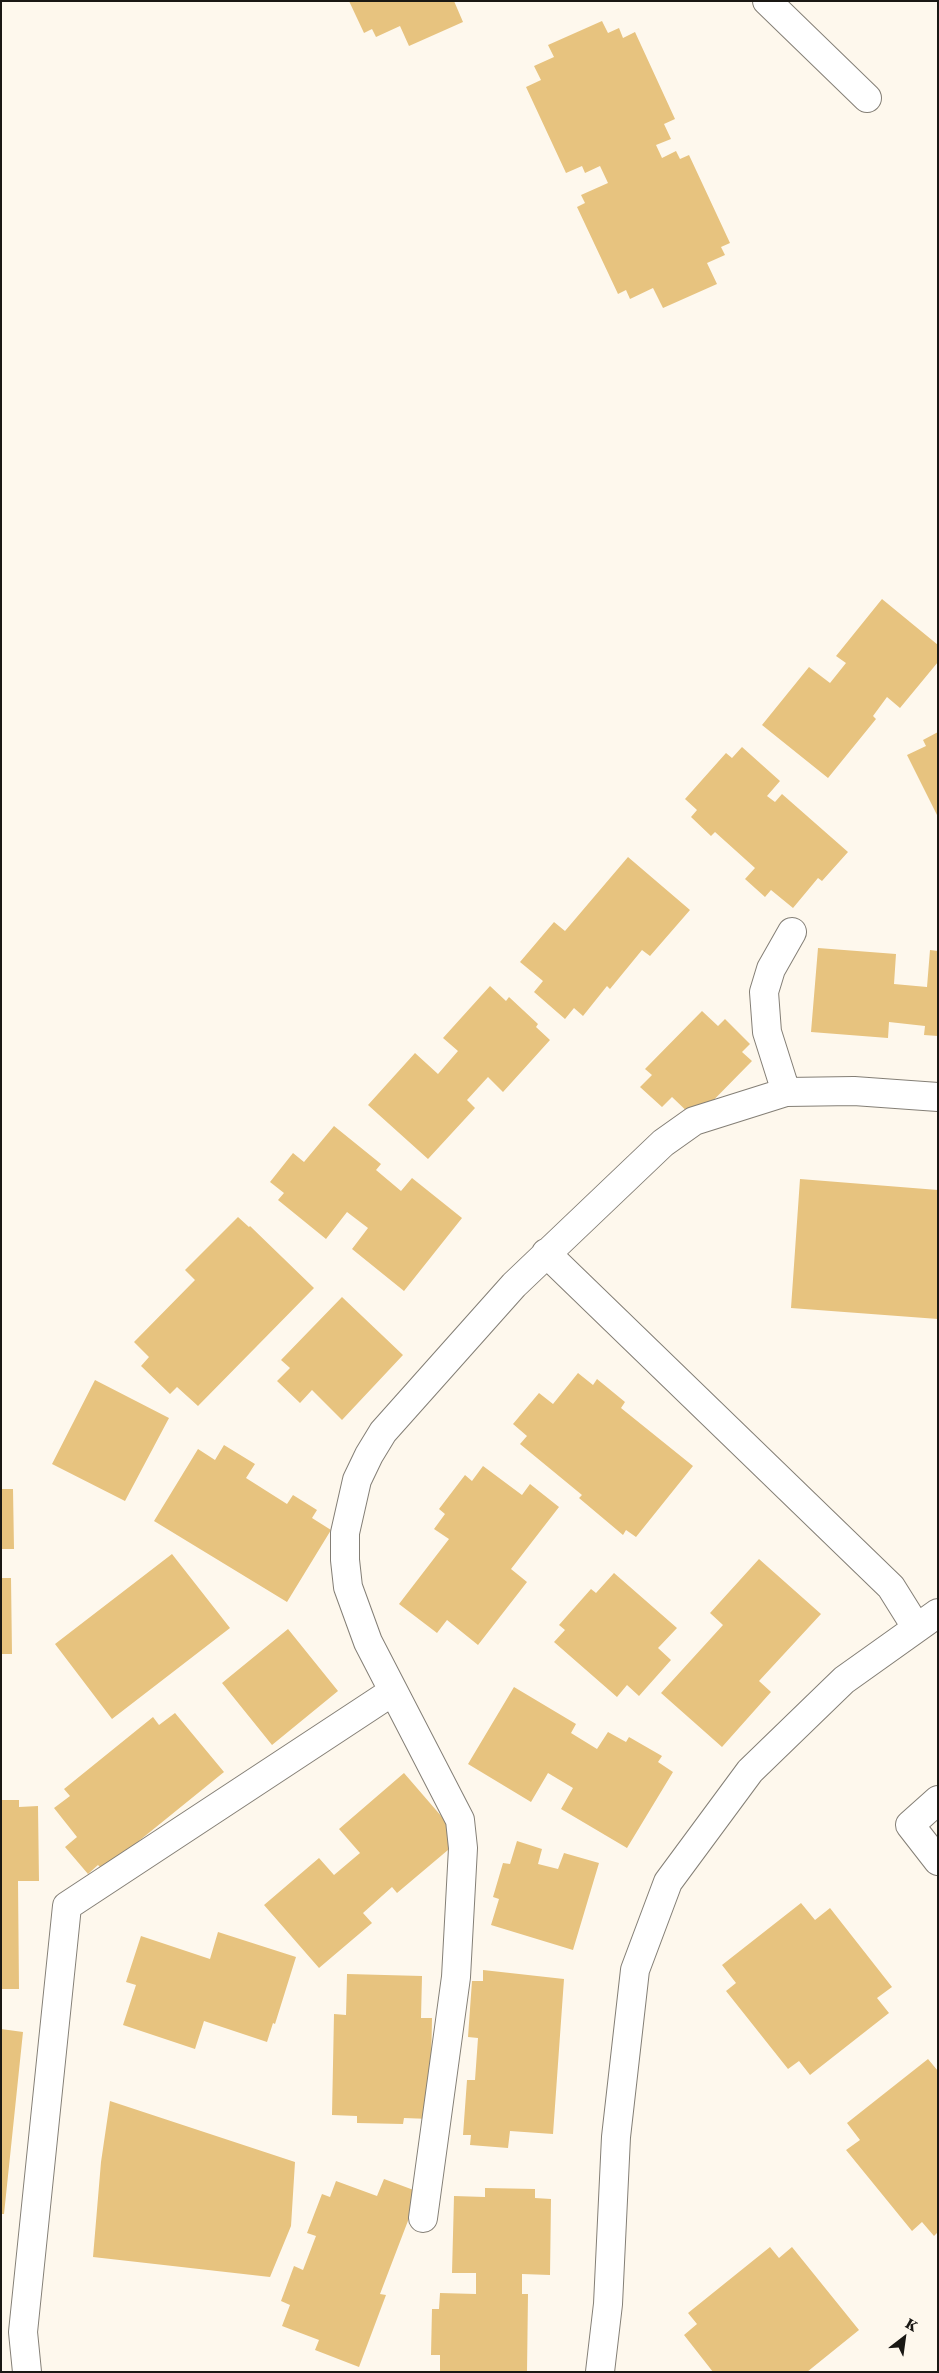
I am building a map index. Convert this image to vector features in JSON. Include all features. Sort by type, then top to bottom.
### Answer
[{"type":"street","points":[[766,1],[868,98]]},
{"type":"street","points":[[786,1092],[767,1032],[764,992],[771,969],[792,932]]},
{"type":"street","points":[[423,2218],[456,1977],[463,1848],[460,1820],[439,1777],[392,1692],[368,1642],[348,1587],[345,1533],[357,1480],[383,1432],[514,1284],[663,1143],[694,1121],[786,1092],[854,1091],[938,1097]]},
{"type":"street","points":[[546,1253],[927,1620],[844,1680],[750,1771],[668,1882],[634,1970],[616,2137],[608,2304],[600,2372]]},
{"type":"street","points":[[27,2372],[23,2332],[67,1906],[392,1692]]},
{"type":"street","points":[[938,1800],[910,1825],[938,1861]]},
{"type":"building","points":[[349,1],[454,1],[463,22],[409,46],[400,26],[376,37],[372,29],[364,33]]},
{"type":"building","points":[[602,21],[608,33],[619,28],[623,38],[635,32],[675,119],[664,124],[671,139],[656,145],[662,158],[676,151],[680,159],[689,155],[730,243],[721,247],[725,255],[707,263],[717,284],[663,308],[653,288],[630,299],[626,290],[618,294],[577,207],[585,203],[581,195],[608,183],[600,166],[585,173],[582,166],[566,173],[526,87],[541,80],[534,66],[554,57],[548,45]]},
{"type":"building","points":[[882,599],[938,645],[938,662],[900,708],[887,697],[873,716],[876,719],[828,778],[762,725],[809,667],[830,683],[846,663],[836,656]]},
{"type":"building","points":[[938,732],[938,817],[907,755],[926,746],[923,740]]},
{"type":"building","points":[[742,747],[780,781],[767,796],[775,802],[782,794],[848,852],[822,881],[818,878],[793,908],[771,890],[765,897],[745,879],[755,868],[715,832],[711,836],[691,817],[697,810],[685,799],[726,753],[732,758]]},
{"type":"building","points":[[628,857],[690,910],[650,956],[642,950],[610,989],[607,986],[583,1016],[574,1008],[565,1019],[534,992],[543,981],[520,962],[554,922],[565,931]]},
{"type":"building","points":[[818,948],[896,954],[894,984],[927,987],[930,950],[938,951],[938,1036],[924,1035],[925,1026],[889,1022],[888,1038],[811,1032]]},
{"type":"building","points":[[490,986],[506,1001],[509,997],[538,1024],[536,1027],[550,1040],[503,1092],[488,1077],[467,1100],[475,1108],[428,1159],[368,1105],[415,1053],[438,1074],[458,1051],[443,1038]]},
{"type":"building","points":[[702,1011],[718,1026],[725,1019],[750,1044],[742,1052],[752,1061],[695,1119],[672,1097],[662,1107],[640,1087],[652,1075],[645,1069]]},
{"type":"building","points":[[334,1126],[381,1164],[376,1170],[401,1191],[412,1178],[462,1218],[404,1291],[352,1249],[368,1228],[347,1212],[326,1239],[278,1200],[284,1193],[270,1182],[293,1153],[304,1162]]},
{"type":"building","points":[[800,1179],[938,1190],[938,1319],[791,1308]]},
{"type":"building","points":[[238,1217],[250,1226],[314,1288],[198,1406],[177,1387],[170,1394],[141,1366],[149,1357],[134,1342],[195,1280],[185,1270]]},
{"type":"building","points":[[342,1297],[403,1355],[342,1420],[312,1390],[300,1403],[277,1381],[290,1368],[281,1360]]},
{"type":"building","points":[[578,1373],[593,1385],[597,1379],[625,1402],[621,1408],[693,1466],[636,1537],[626,1530],[623,1535],[579,1498],[582,1495],[520,1444],[527,1436],[513,1424],[539,1393],[553,1404]]},
{"type":"building","points":[[95,1380],[169,1418],[125,1501],[52,1464]]},
{"type":"building","points":[[224,1445],[255,1464],[246,1478],[287,1504],[293,1495],[317,1510],[312,1518],[331,1530],[287,1602],[154,1521],[198,1449],[215,1460]]},
{"type":"building","points":[[483,1466],[522,1495],[530,1484],[559,1507],[511,1569],[527,1582],[478,1645],[447,1620],[437,1633],[399,1604],[449,1539],[434,1529],[445,1514],[439,1509],[465,1475],[472,1481]]},
{"type":"building","points":[[1,1489],[13,1489],[14,1549],[1,1549]]},
{"type":"building","points":[[172,1554],[230,1628],[112,1719],[55,1644]]},
{"type":"building","points":[[759,1559],[821,1614],[759,1681],[771,1692],[722,1747],[661,1693],[723,1625],[710,1613]]},
{"type":"building","points":[[614,1573],[677,1628],[658,1648],[671,1660],[639,1696],[627,1685],[617,1697],[554,1642],[565,1630],[559,1625],[591,1589],[596,1593]]},
{"type":"building","points":[[1,1578],[11,1578],[12,1654],[1,1654]]},
{"type":"building","points":[[288,1629],[338,1691],[272,1745],[222,1683]]},
{"type":"building","points":[[514,1687],[576,1724],[571,1733],[597,1749],[608,1732],[626,1742],[629,1737],[662,1756],[658,1762],[673,1772],[627,1848],[561,1809],[573,1788],[548,1773],[531,1802],[468,1764]]},
{"type":"building","points":[[175,1713],[224,1772],[103,1870],[98,1865],[88,1874],[65,1847],[77,1837],[54,1808],[70,1796],[64,1789],[153,1717],[159,1725]]},
{"type":"building","points":[[404,1773],[461,1839],[397,1893],[392,1887],[363,1913],[372,1923],[319,1968],[264,1905],[319,1858],[334,1875],[360,1853],[339,1829]]},
{"type":"building","points":[[1,1800],[19,1800],[19,1807],[38,1806],[39,1881],[18,1881],[19,1989],[1,1989]]},
{"type":"building","points":[[517,1841],[542,1849],[538,1864],[558,1869],[564,1853],[599,1863],[573,1950],[491,1925],[499,1899],[493,1897],[503,1863],[510,1864]]},
{"type":"building","points":[[801,1903],[815,1920],[830,1908],[892,1987],[877,1998],[889,2013],[810,2075],[799,2061],[788,2069],[726,1991],[736,1983],[722,1965]]},
{"type":"building","points":[[218,1932],[296,1957],[275,2024],[273,2023],[267,2042],[204,2021],[195,2049],[123,2025],[136,1985],[126,1982],[141,1936],[210,1959]]},
{"type":"building","points":[[483,1970],[564,1979],[553,2134],[510,2131],[508,2148],[470,2145],[471,2135],[463,2135],[467,2080],[475,2080],[478,2038],[468,2037],[472,1981],[483,1981]]},
{"type":"building","points":[[347,1974],[422,1976],[421,2018],[432,2018],[430,2119],[404,2118],[403,2124],[357,2123],[357,2116],[332,2115],[334,2014],[346,2015]]},
{"type":"building","points":[[1,2029],[23,2032],[4,2214],[1,2214]]},
{"type":"building","points":[[928,2059],[938,2071],[938,2232],[934,2236],[922,2222],[912,2231],[846,2150],[860,2140],[847,2123]]},
{"type":"building","points":[[110,2101],[295,2162],[291,2226],[270,2277],[93,2257],[101,2162]]},
{"type":"building","points":[[384,2179],[419,2192],[380,2294],[386,2295],[359,2367],[315,2350],[319,2340],[282,2326],[290,2305],[281,2301],[294,2266],[303,2270],[316,2236],[307,2233],[322,2194],[330,2197],[336,2181],[377,2196]]},
{"type":"building","points":[[485,2188],[535,2189],[535,2198],[551,2199],[550,2275],[522,2274],[522,2294],[528,2294],[527,2372],[440,2372],[440,2355],[431,2355],[432,2309],[439,2309],[440,2293],[476,2294],[476,2273],[452,2273],[454,2196],[485,2197]]},
{"type":"building","points":[[770,2247],[779,2258],[792,2247],[859,2330],[807,2372],[713,2372],[684,2335],[697,2324],[688,2313]]}]
